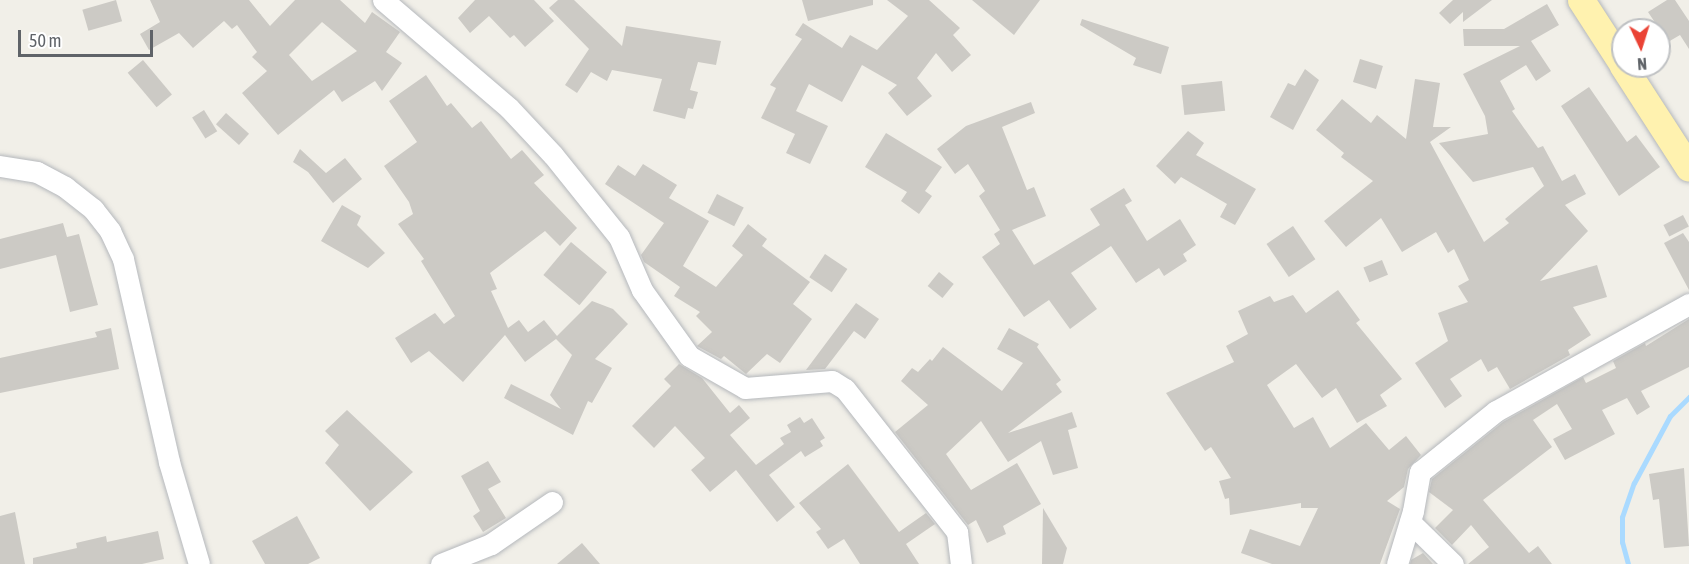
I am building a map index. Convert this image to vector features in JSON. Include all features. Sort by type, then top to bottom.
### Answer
[{"type":"main road","points":[[1581,0],[1611,47]]},
{"type":"main road","points":[[1631,78],[1689,168]]},
{"type":"street","points":[[383,0],[509,108],[553,155],[619,237],[642,290],[689,356],[745,387],[775,383],[819,385],[832,381],[845,388],[957,532],[961,564]]},
{"type":"street","points":[[0,166],[37,172],[65,187],[93,209],[110,231],[123,259],[169,462],[200,564]]},
{"type":"street","points":[[1396,564],[1410,522],[1420,472],[1496,411],[1689,304]]},
{"type":"street","points":[[441,564],[474,557],[552,502]]},
{"type":"street","points":[[1410,522],[1453,564]]},
{"type":"building","points":[[116,0],[122,21],[88,31],[82,10]]},
{"type":"building","points":[[150,0],[249,0],[270,26],[295,0],[340,0],[365,23],[372,12],[400,32],[386,52],[402,63],[382,91],[375,81],[342,102],[334,90],[278,135],[242,93],[267,71],[252,57],[257,52],[237,25],[232,29],[224,21],[193,48],[179,33],[149,50],[140,34],[160,22]],"holes":[[[322,22],[357,51],[312,81],[289,55]]]},
{"type":"building","points":[[475,0],[534,0],[554,21],[525,47],[514,35],[510,38],[489,16],[470,33],[458,18]]},
{"type":"building","points":[[558,0],[574,0],[622,46],[626,26],[721,41],[716,65],[698,62],[690,90],[698,92],[693,109],[688,108],[685,119],[653,111],[662,79],[612,70],[607,81],[591,72],[577,93],[565,85],[589,49],[549,8]]},
{"type":"building","points":[[802,0],[873,0],[873,5],[808,21]]},
{"type":"building","points":[[887,0],[929,0],[960,28],[953,35],[971,55],[952,72],[936,53],[917,78],[932,96],[907,116],[888,93],[897,85],[862,65],[842,102],[809,84],[796,111],[828,126],[810,164],[786,153],[795,134],[761,118],[776,88],[770,85],[802,39],[795,35],[803,23],[842,48],[850,35],[877,50],[908,16]]},
{"type":"building","points":[[972,0],[1040,0],[1014,35]]},
{"type":"building","points":[[1453,0],[1492,0],[1463,22],[1463,12],[1450,24],[1439,13]]},
{"type":"building","points":[[1667,0],[1675,0],[1689,21],[1689,49],[1680,35],[1671,40],[1671,18],[1652,18],[1648,12]]},
{"type":"building","points":[[1547,4],[1559,25],[1531,41],[1551,71],[1536,81],[1526,65],[1500,81],[1515,109],[1512,111],[1538,148],[1543,146],[1562,181],[1575,174],[1586,194],[1565,205],[1588,231],[1540,281],[1597,265],[1607,297],[1573,307],[1591,335],[1568,350],[1570,355],[1510,389],[1497,367],[1488,372],[1481,359],[1450,379],[1462,396],[1445,408],[1415,363],[1448,341],[1438,313],[1468,302],[1458,286],[1469,280],[1454,249],[1448,253],[1436,232],[1402,252],[1381,218],[1346,247],[1324,221],[1373,181],[1341,157],[1344,153],[1316,130],[1342,99],[1371,123],[1377,115],[1406,139],[1415,79],[1440,83],[1433,127],[1451,127],[1430,142],[1484,242],[1509,223],[1505,219],[1544,186],[1533,167],[1473,182],[1439,143],[1488,134],[1485,116],[1463,74],[1520,46],[1464,46],[1463,29],[1504,29]]},
{"type":"building","points":[[1082,19],[1169,47],[1161,74],[1133,65],[1136,58],[1080,25]]},
{"type":"building","points":[[1360,59],[1383,66],[1376,89],[1353,82]]},
{"type":"building","points":[[143,60],[172,94],[157,107],[128,73]]},
{"type":"building","points":[[1305,69],[1319,80],[1293,130],[1270,117],[1288,83],[1295,86]]},
{"type":"building","points":[[426,75],[447,106],[451,103],[472,128],[481,121],[511,159],[522,150],[544,175],[534,183],[577,228],[560,246],[545,231],[490,273],[497,289],[491,291],[508,328],[519,320],[528,332],[544,320],[557,336],[592,301],[613,309],[628,324],[595,359],[612,368],[592,403],[588,401],[573,435],[504,398],[511,384],[561,409],[550,395],[572,355],[556,339],[525,362],[505,335],[463,382],[429,351],[411,363],[395,338],[435,313],[444,324],[455,316],[421,261],[424,259],[398,224],[413,214],[409,202],[384,166],[417,142],[389,101]]},
{"type":"building","points":[[1222,81],[1225,111],[1184,115],[1181,85]]},
{"type":"building","points":[[1589,87],[1627,142],[1636,135],[1660,167],[1619,196],[1561,106]]},
{"type":"building","points":[[1031,102],[1035,113],[1002,127],[1027,190],[1034,187],[1046,216],[1012,230],[1034,265],[1100,225],[1090,209],[1124,188],[1132,201],[1125,205],[1147,241],[1180,219],[1196,245],[1183,254],[1187,261],[1164,276],[1159,268],[1136,283],[1111,246],[1071,273],[1097,309],[1070,329],[1049,300],[1024,317],[982,257],[1000,244],[994,234],[1000,230],[979,196],[985,191],[968,164],[955,174],[937,149],[966,126]]},
{"type":"building","points":[[204,110],[217,131],[205,139],[192,117]]},
{"type":"building","points":[[226,113],[249,134],[239,145],[216,124]]},
{"type":"building","points":[[1188,131],[1204,143],[1196,155],[1256,189],[1235,225],[1220,217],[1227,204],[1181,177],[1175,184],[1156,166]]},
{"type":"building","points":[[886,133],[942,167],[925,191],[932,196],[919,214],[901,201],[907,192],[865,167]]},
{"type":"building","points":[[300,149],[326,173],[345,158],[362,179],[333,203],[308,172],[293,162]]},
{"type":"building","points":[[643,164],[677,185],[669,198],[709,221],[683,266],[716,287],[743,255],[732,246],[748,224],[767,239],[762,246],[810,282],[793,304],[812,319],[780,363],[767,354],[746,374],[724,356],[721,359],[697,346],[712,332],[696,316],[700,312],[674,296],[680,287],[644,262],[641,255],[664,223],[605,184],[618,165],[635,176]]},
{"type":"building","points":[[717,194],[744,208],[734,226],[707,213]]},
{"type":"building","points":[[342,205],[361,216],[357,225],[385,253],[368,268],[321,241]]},
{"type":"building","points":[[1683,215],[1689,227],[1669,237],[1663,225]]},
{"type":"building","points":[[63,223],[67,237],[79,234],[98,305],[70,312],[56,255],[0,269],[0,239]]},
{"type":"building","points":[[1293,226],[1315,259],[1289,277],[1266,244]]},
{"type":"building","points":[[1683,233],[1689,242],[1689,290],[1664,243]]},
{"type":"building","points":[[571,242],[607,272],[579,305],[543,275]]},
{"type":"building","points":[[825,254],[847,269],[832,292],[809,277]]},
{"type":"building","points":[[1382,260],[1388,275],[1369,282],[1363,267]]},
{"type":"building","points":[[939,272],[954,284],[942,298],[928,286]]},
{"type":"building","points":[[1338,290],[1360,320],[1356,323],[1402,379],[1380,395],[1387,406],[1357,423],[1336,388],[1322,398],[1296,364],[1267,385],[1294,428],[1313,417],[1330,448],[1366,423],[1389,450],[1406,436],[1421,455],[1408,469],[1404,487],[1387,501],[1400,509],[1380,564],[1272,564],[1241,553],[1250,529],[1300,546],[1318,508],[1301,508],[1301,503],[1230,515],[1229,498],[1225,499],[1219,481],[1231,478],[1211,447],[1205,451],[1166,393],[1234,362],[1226,346],[1248,334],[1238,311],[1270,296],[1274,302],[1293,295],[1306,313]]},
{"type":"building","points":[[856,303],[879,319],[865,339],[854,331],[825,369],[806,370]]},
{"type":"building","points":[[1689,319],[1689,367],[1641,391],[1650,407],[1637,415],[1627,398],[1602,410],[1615,434],[1565,460],[1553,439],[1572,429],[1557,404],[1533,420],[1552,447],[1483,500],[1529,553],[1538,546],[1552,564],[1468,564],[1489,547],[1471,525],[1452,545],[1435,528],[1453,510],[1429,492],[1432,479],[1503,422],[1583,377],[1586,383],[1616,368],[1613,361],[1645,343],[1646,346]]},
{"type":"building","points":[[111,328],[119,369],[0,393],[0,358],[97,337],[95,332]]},
{"type":"building","points":[[1009,328],[1039,344],[1037,347],[1061,380],[1056,384],[1062,392],[1008,433],[1072,412],[1077,427],[1068,430],[1078,468],[1053,475],[1041,441],[1008,462],[981,421],[946,454],[971,490],[1017,463],[1041,504],[1003,526],[1006,534],[987,543],[976,520],[968,525],[895,432],[928,405],[901,381],[912,368],[918,372],[930,359],[932,361],[943,347],[1002,391],[1023,363],[997,349]]},
{"type":"building","points":[[679,364],[702,378],[730,413],[739,405],[750,418],[730,435],[756,465],[784,444],[780,438],[791,432],[787,425],[800,417],[804,423],[812,418],[825,438],[820,441],[823,446],[805,457],[801,451],[769,475],[795,507],[777,522],[736,470],[710,492],[691,470],[705,458],[675,426],[654,448],[632,426],[671,386],[664,379]]},
{"type":"building","points":[[347,410],[413,472],[370,511],[325,463],[339,445],[325,431]]},
{"type":"building","points":[[488,461],[501,482],[488,489],[506,518],[483,532],[473,516],[480,511],[461,476]]},
{"type":"building","points":[[848,464],[899,532],[926,513],[935,524],[906,544],[919,564],[860,564],[844,539],[828,549],[816,532],[821,529],[799,503]]},
{"type":"building","points":[[1684,468],[1689,546],[1664,548],[1659,499],[1653,500],[1649,474]]},
{"type":"building","points":[[1043,508],[1067,548],[1063,564],[1042,564]]},
{"type":"building","points":[[15,512],[25,564],[0,564],[0,516]]},
{"type":"building","points":[[297,516],[320,558],[308,564],[265,564],[252,541]]},
{"type":"building","points":[[158,531],[164,559],[142,564],[33,564],[33,558],[77,548],[76,543],[106,536],[107,542]]},
{"type":"building","points":[[582,543],[600,564],[557,564]]},
{"type":"building","points":[[1423,553],[1433,564],[1410,564],[1411,560]]},
{"type":"waterway","points":[[1628,564],[1622,542],[1622,517],[1634,483],[1670,416],[1689,397]]}]
